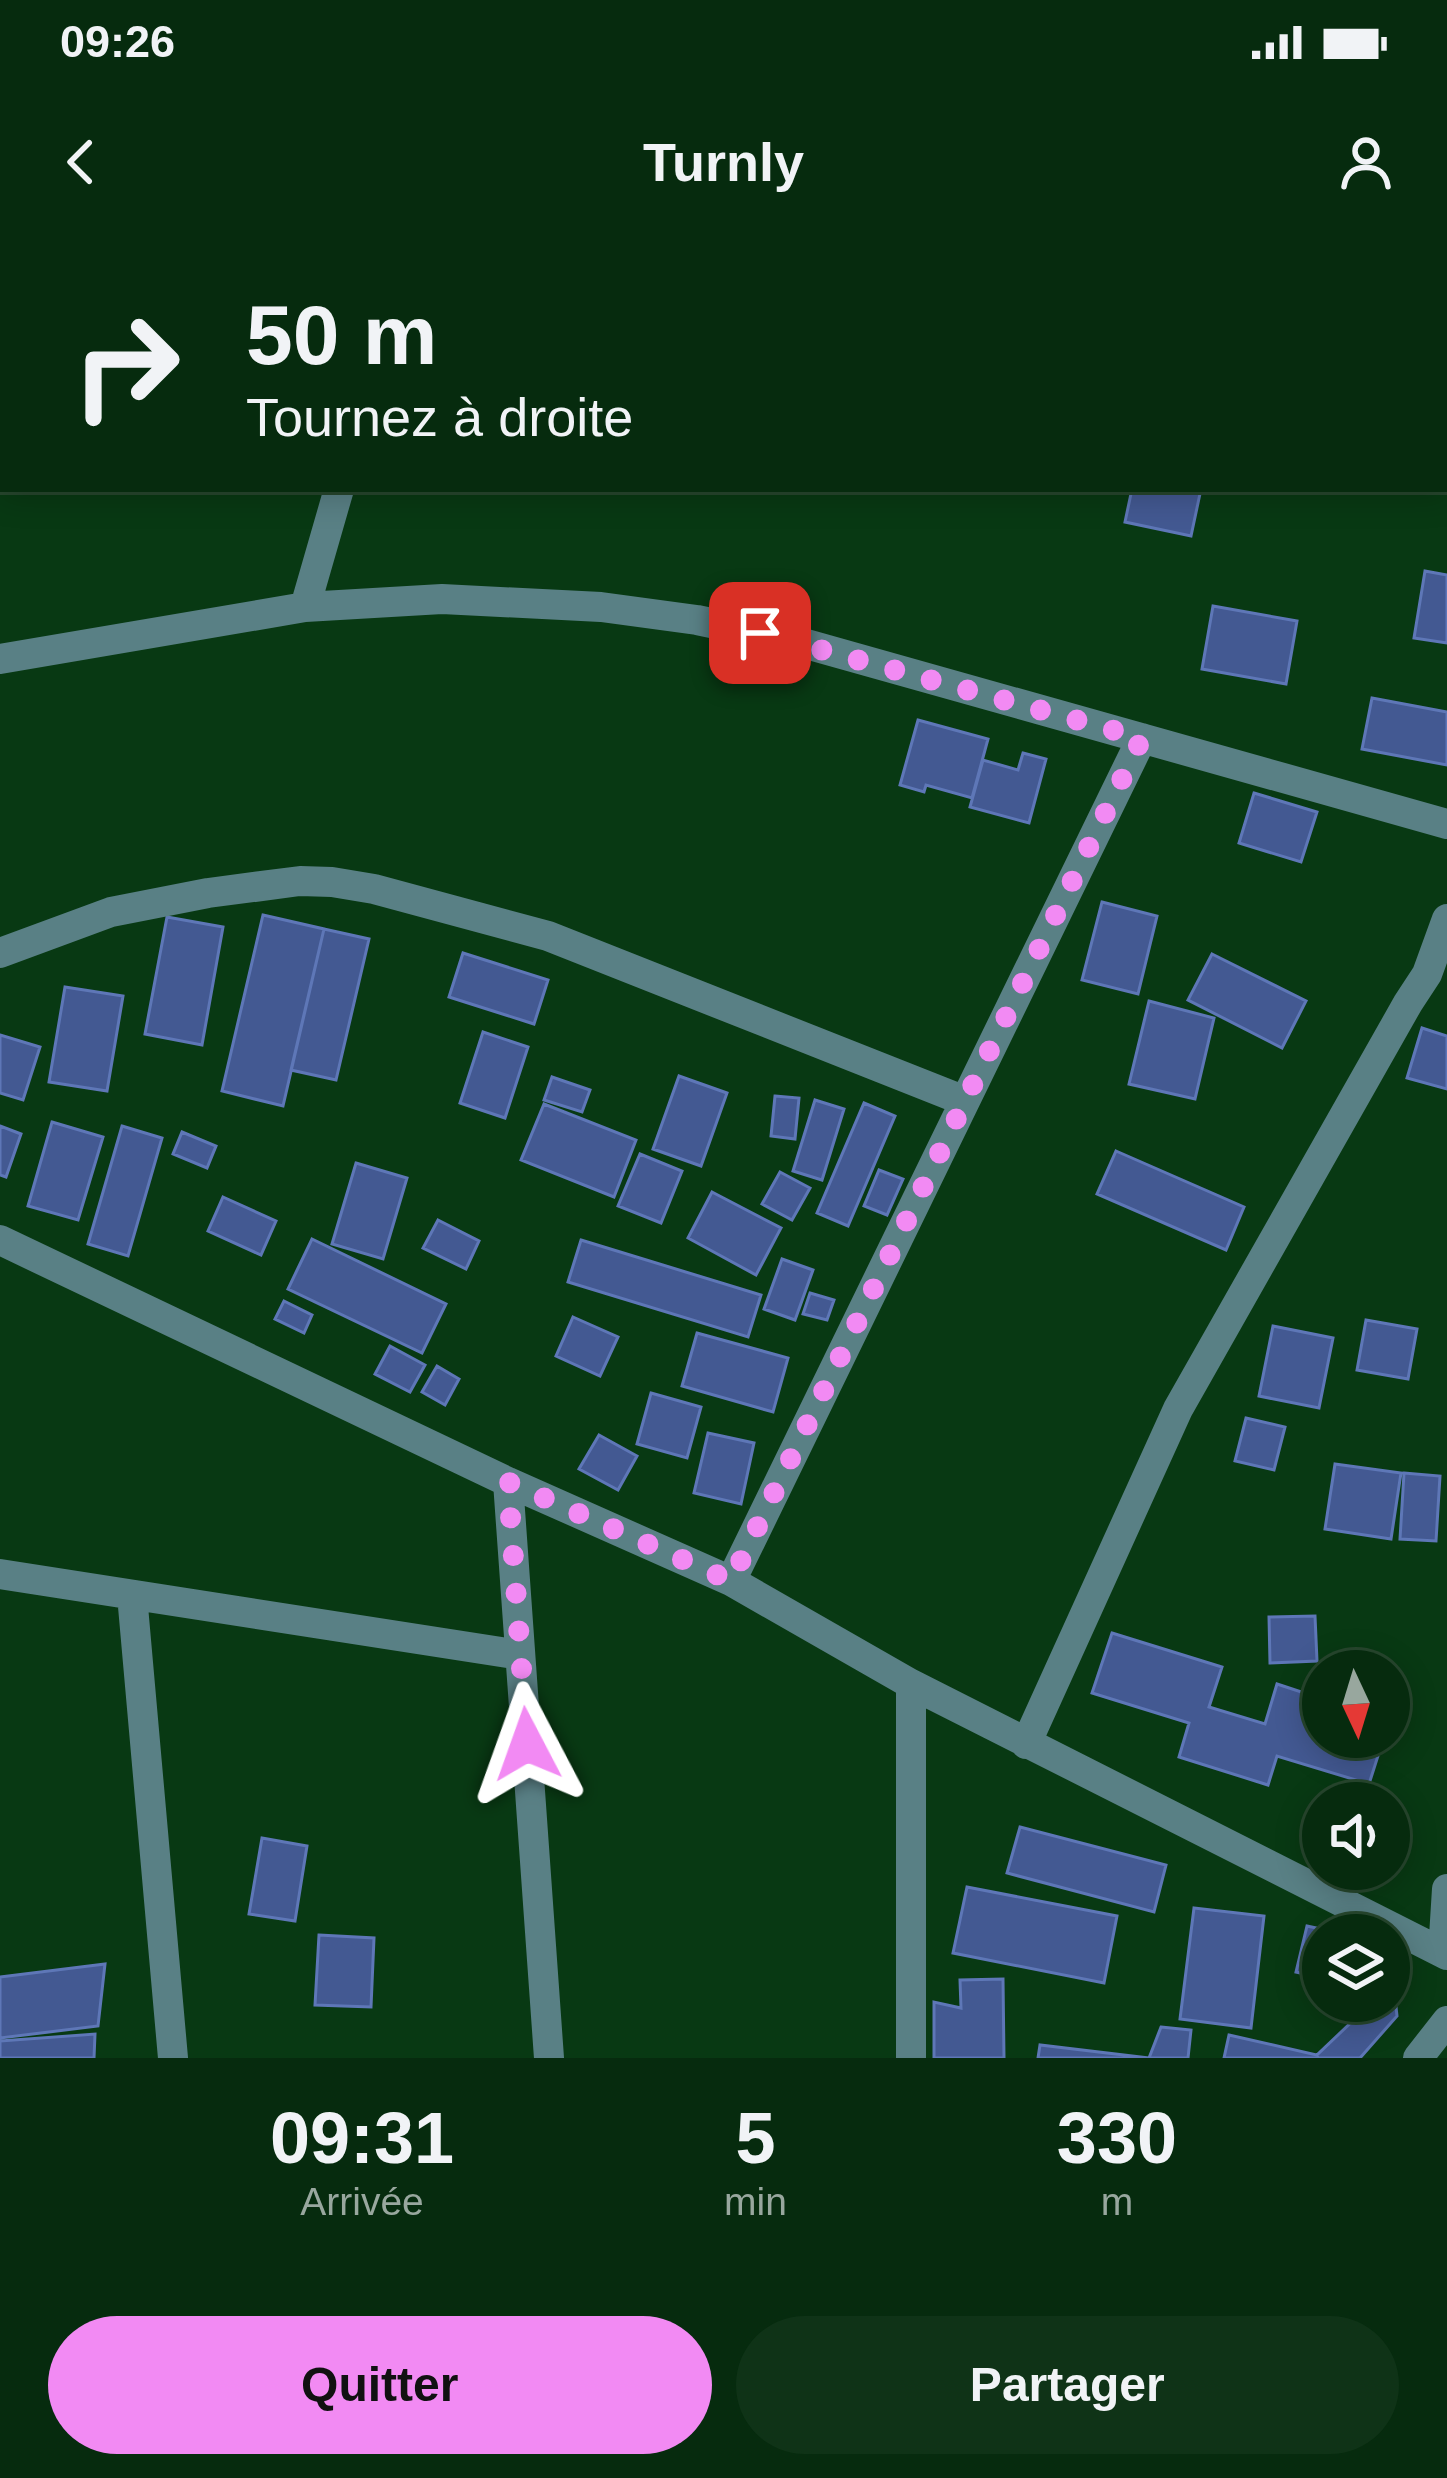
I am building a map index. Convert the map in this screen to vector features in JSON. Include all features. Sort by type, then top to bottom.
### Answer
[{"type":"street","points":[[305,607],[338,492]]},
{"type":"street","points":[[0,659],[305,607],[442,599],[601,607],[698,620],[792,640],[1447,824]]},
{"type":"street","points":[[731,1581],[1142,738]]},
{"type":"street","points":[[0,953],[111,912],[208,893],[300,881],[332,882],[548,936],[965,1101]]},
{"type":"street","points":[[1026,1744],[1178,1409],[1427,974],[1447,919]]},
{"type":"street","points":[[0,1240],[508,1482],[731,1581],[911,1684],[1445,1954],[1447,1888]]},
{"type":"street","points":[[508,1482],[549,2058]]},
{"type":"street","points":[[0,1574],[520,1654]]},
{"type":"street","points":[[132,1595],[173,2058]]},
{"type":"street","points":[[911,1684],[911,2058]]},
{"type":"street","points":[[1418,2058],[1447,2021]]},
{"type":"building","points":[[1131,492],[1200,492],[1191,536],[1125,522]]},
{"type":"building","points":[[1425,571],[1447,575],[1447,643],[1414,638]]},
{"type":"building","points":[[1213,606],[1297,621],[1286,684],[1202,669]]},
{"type":"building","points":[[1372,698],[1447,712],[1447,765],[1362,749]]},
{"type":"building","points":[[918,720],[988,739],[972,798],[926,785],[924,792],[900,785]]},
{"type":"building","points":[[1023,753],[1046,759],[1029,823],[970,807],[983,760],[1018,770]]},
{"type":"building","points":[[1254,793],[1317,812],[1301,862],[1239,843]]},
{"type":"building","points":[[1102,902],[1157,916],[1138,994],[1082,980]]},
{"type":"building","points":[[263,915],[324,929],[283,1106],[222,1091]]},
{"type":"building","points":[[167,917],[223,927],[202,1045],[145,1034]]},
{"type":"building","points":[[324,929],[369,939],[336,1080],[291,1070]]},
{"type":"building","points":[[463,953],[548,980],[534,1024],[449,997]]},
{"type":"building","points":[[1212,954],[1306,1001],[1282,1048],[1188,1000]]},
{"type":"building","points":[[65,987],[123,996],[107,1091],[49,1082]]},
{"type":"building","points":[[1149,1001],[1214,1018],[1195,1099],[1129,1084]]},
{"type":"building","points":[[1422,1028],[1447,1036],[1447,1089],[1407,1078]]},
{"type":"building","points":[[483,1032],[528,1047],[505,1118],[460,1103]]},
{"type":"building","points":[[0,1035],[40,1047],[23,1100],[0,1093]]},
{"type":"building","points":[[679,1076],[727,1093],[701,1166],[653,1149]]},
{"type":"building","points":[[552,1077],[590,1090],[582,1112],[544,1100]]},
{"type":"building","points":[[775,1096],[799,1098],[795,1139],[771,1136]]},
{"type":"building","points":[[815,1100],[844,1109],[822,1180],[793,1171]]},
{"type":"building","points":[[864,1103],[895,1116],[848,1226],[817,1213]]},
{"type":"building","points":[[544,1104],[636,1140],[614,1197],[521,1160]]},
{"type":"building","points":[[52,1122],[103,1137],[78,1220],[28,1206]]},
{"type":"building","points":[[0,1126],[21,1134],[6,1177],[0,1175]]},
{"type":"building","points":[[122,1126],[162,1138],[128,1256],[88,1244]]},
{"type":"building","points":[[182,1132],[216,1146],[207,1168],[173,1154]]},
{"type":"building","points":[[1116,1151],[1244,1207],[1226,1250],[1097,1194]]},
{"type":"building","points":[[640,1154],[682,1171],[661,1223],[618,1206]]},
{"type":"building","points":[[356,1163],[407,1178],[383,1259],[332,1244]]},
{"type":"building","points":[[879,1170],[903,1179],[887,1215],[864,1206]]},
{"type":"building","points":[[780,1172],[810,1188],[792,1220],[762,1204]]},
{"type":"building","points":[[712,1192],[781,1228],[756,1275],[688,1238]]},
{"type":"building","points":[[223,1197],[276,1221],[261,1255],[208,1231]]},
{"type":"building","points":[[438,1220],[479,1241],[466,1269],[423,1248]]},
{"type":"building","points":[[312,1239],[446,1304],[422,1353],[288,1289]]},
{"type":"building","points":[[581,1240],[761,1295],[748,1337],[568,1282]]},
{"type":"building","points":[[782,1259],[813,1270],[795,1320],[764,1309]]},
{"type":"building","points":[[810,1293],[834,1300],[827,1320],[803,1314]]},
{"type":"building","points":[[284,1301],[312,1315],[304,1333],[275,1319]]},
{"type":"building","points":[[573,1317],[618,1337],[600,1376],[556,1356]]},
{"type":"building","points":[[1366,1320],[1417,1329],[1408,1379],[1357,1370]]},
{"type":"building","points":[[1273,1326],[1333,1338],[1319,1408],[1259,1396]]},
{"type":"building","points":[[697,1333],[788,1358],[773,1412],[682,1386]]},
{"type":"building","points":[[390,1346],[425,1365],[410,1392],[375,1374]]},
{"type":"building","points":[[437,1366],[459,1379],[445,1405],[422,1392]]},
{"type":"building","points":[[651,1393],[701,1407],[687,1458],[637,1444]]},
{"type":"building","points":[[1246,1418],[1285,1427],[1274,1470],[1235,1461]]},
{"type":"building","points":[[708,1433],[754,1443],[741,1504],[694,1493]]},
{"type":"building","points":[[599,1435],[637,1456],[618,1490],[579,1469]]},
{"type":"building","points":[[1335,1464],[1401,1473],[1391,1539],[1325,1529]]},
{"type":"building","points":[[1404,1473],[1440,1476],[1436,1541],[1400,1539]]},
{"type":"building","points":[[1315,1616],[1317,1650],[1302,1650],[1302,1662],[1270,1663],[1269,1617]]},
{"type":"building","points":[[1112,1633],[1222,1667],[1209,1707],[1265,1724],[1277,1684],[1302,1692],[1302,1758],[1377,1758],[1370,1782],[1362,1782],[1277,1756],[1268,1785],[1179,1757],[1189,1723],[1092,1693]]},
{"type":"building","points":[[1020,1827],[1166,1865],[1154,1912],[1007,1873]]},
{"type":"building","points":[[262,1838],[307,1846],[295,1921],[249,1914]]},
{"type":"building","points":[[967,1887],[1117,1916],[1104,1983],[953,1953]]},
{"type":"building","points":[[1194,1908],[1264,1916],[1251,2028],[1180,2019]]},
{"type":"building","points":[[319,1935],[374,1938],[371,2007],[315,2005]]},
{"type":"building","points":[[105,1964],[98,2026],[0,2038],[0,1977]]},
{"type":"building","points":[[1003,1979],[1004,2058],[934,2058],[934,2002],[961,2008],[960,1980]]},
{"type":"building","points":[[1352,2022],[1392,2022],[1360,2058],[1317,2055]]},
{"type":"building","points":[[1161,2027],[1191,2030],[1188,2058],[1149,2058]]},
{"type":"building","points":[[95,2034],[94,2058],[0,2058],[0,2041]]},
{"type":"building","points":[[1229,2035],[1317,2055],[1224,2058]]},
{"type":"building","points":[[1040,2045],[1149,2058],[1038,2058]]},
{"type":"route","points":[[527,1744],[508,1482],[731,1581],[1142,738],[760,633]]}]
